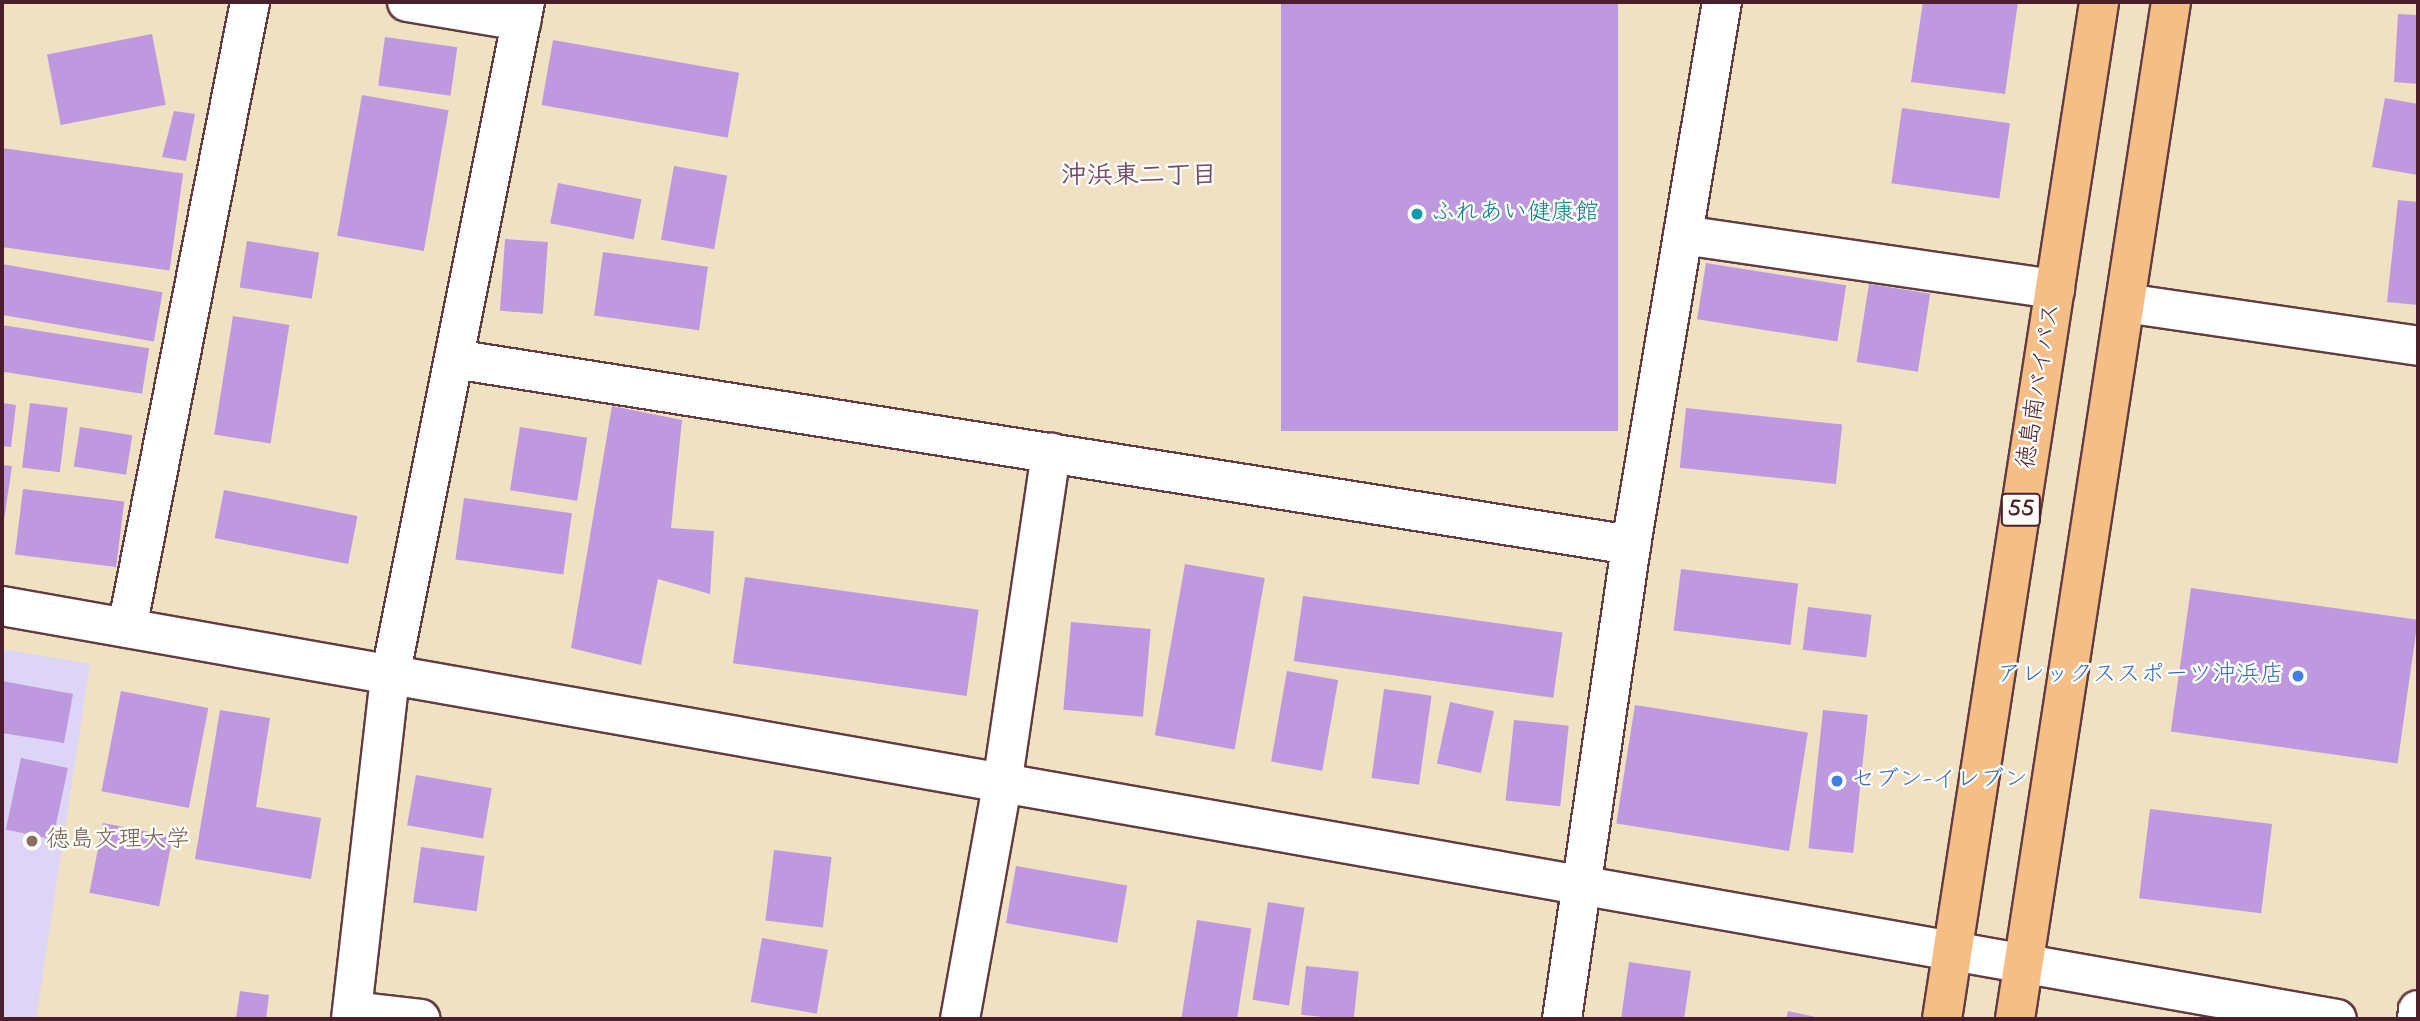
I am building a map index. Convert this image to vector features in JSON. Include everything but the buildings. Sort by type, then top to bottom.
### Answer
[{"type":"highway","name":"徳島南バイパス","points":[[1942,1019],[2099,2]]},
{"type":"highway","points":[[2015,1019],[2171,2]]},
{"type":"street","points":[[127,628],[250,2]]},
{"type":"street","points":[[407,2],[523,11],[390,677],[352,1015],[421,1019]]},
{"type":"street","points":[[1562,1019],[1584,888],[1631,544],[1722,2]]},
{"type":"street","points":[[1683,235],[2055,289]]},
{"type":"street","points":[[2125,303],[2418,346]]},
{"type":"street","points":[[454,359],[1631,544]]},
{"type":"street","points":[[960,1019],[1002,785],[1051,453]]},
{"type":"street","points":[[2,606],[390,677],[2337,1019]]},
{"type":"street","points":[[2417,1019],[2418,1010]]},
{"type":"shaded area","name":"徳島文理大学","points":[[2,649],[90,664],[36,1019],[2,1019]]},
{"type":"place","name":"ふれあい健康館","points":[[1417,214]]},
{"type":"place","name":"アレックススポーツ沖浜店","points":[[2298,676]]},
{"type":"place","name":"セブン-イレブン","points":[[1837,781]]},
{"type":"place","name":"徳島文理大学","points":[[32,841]]},
{"type":"district","name":"沖浜東二丁目","points":[[1139,178]]}]
